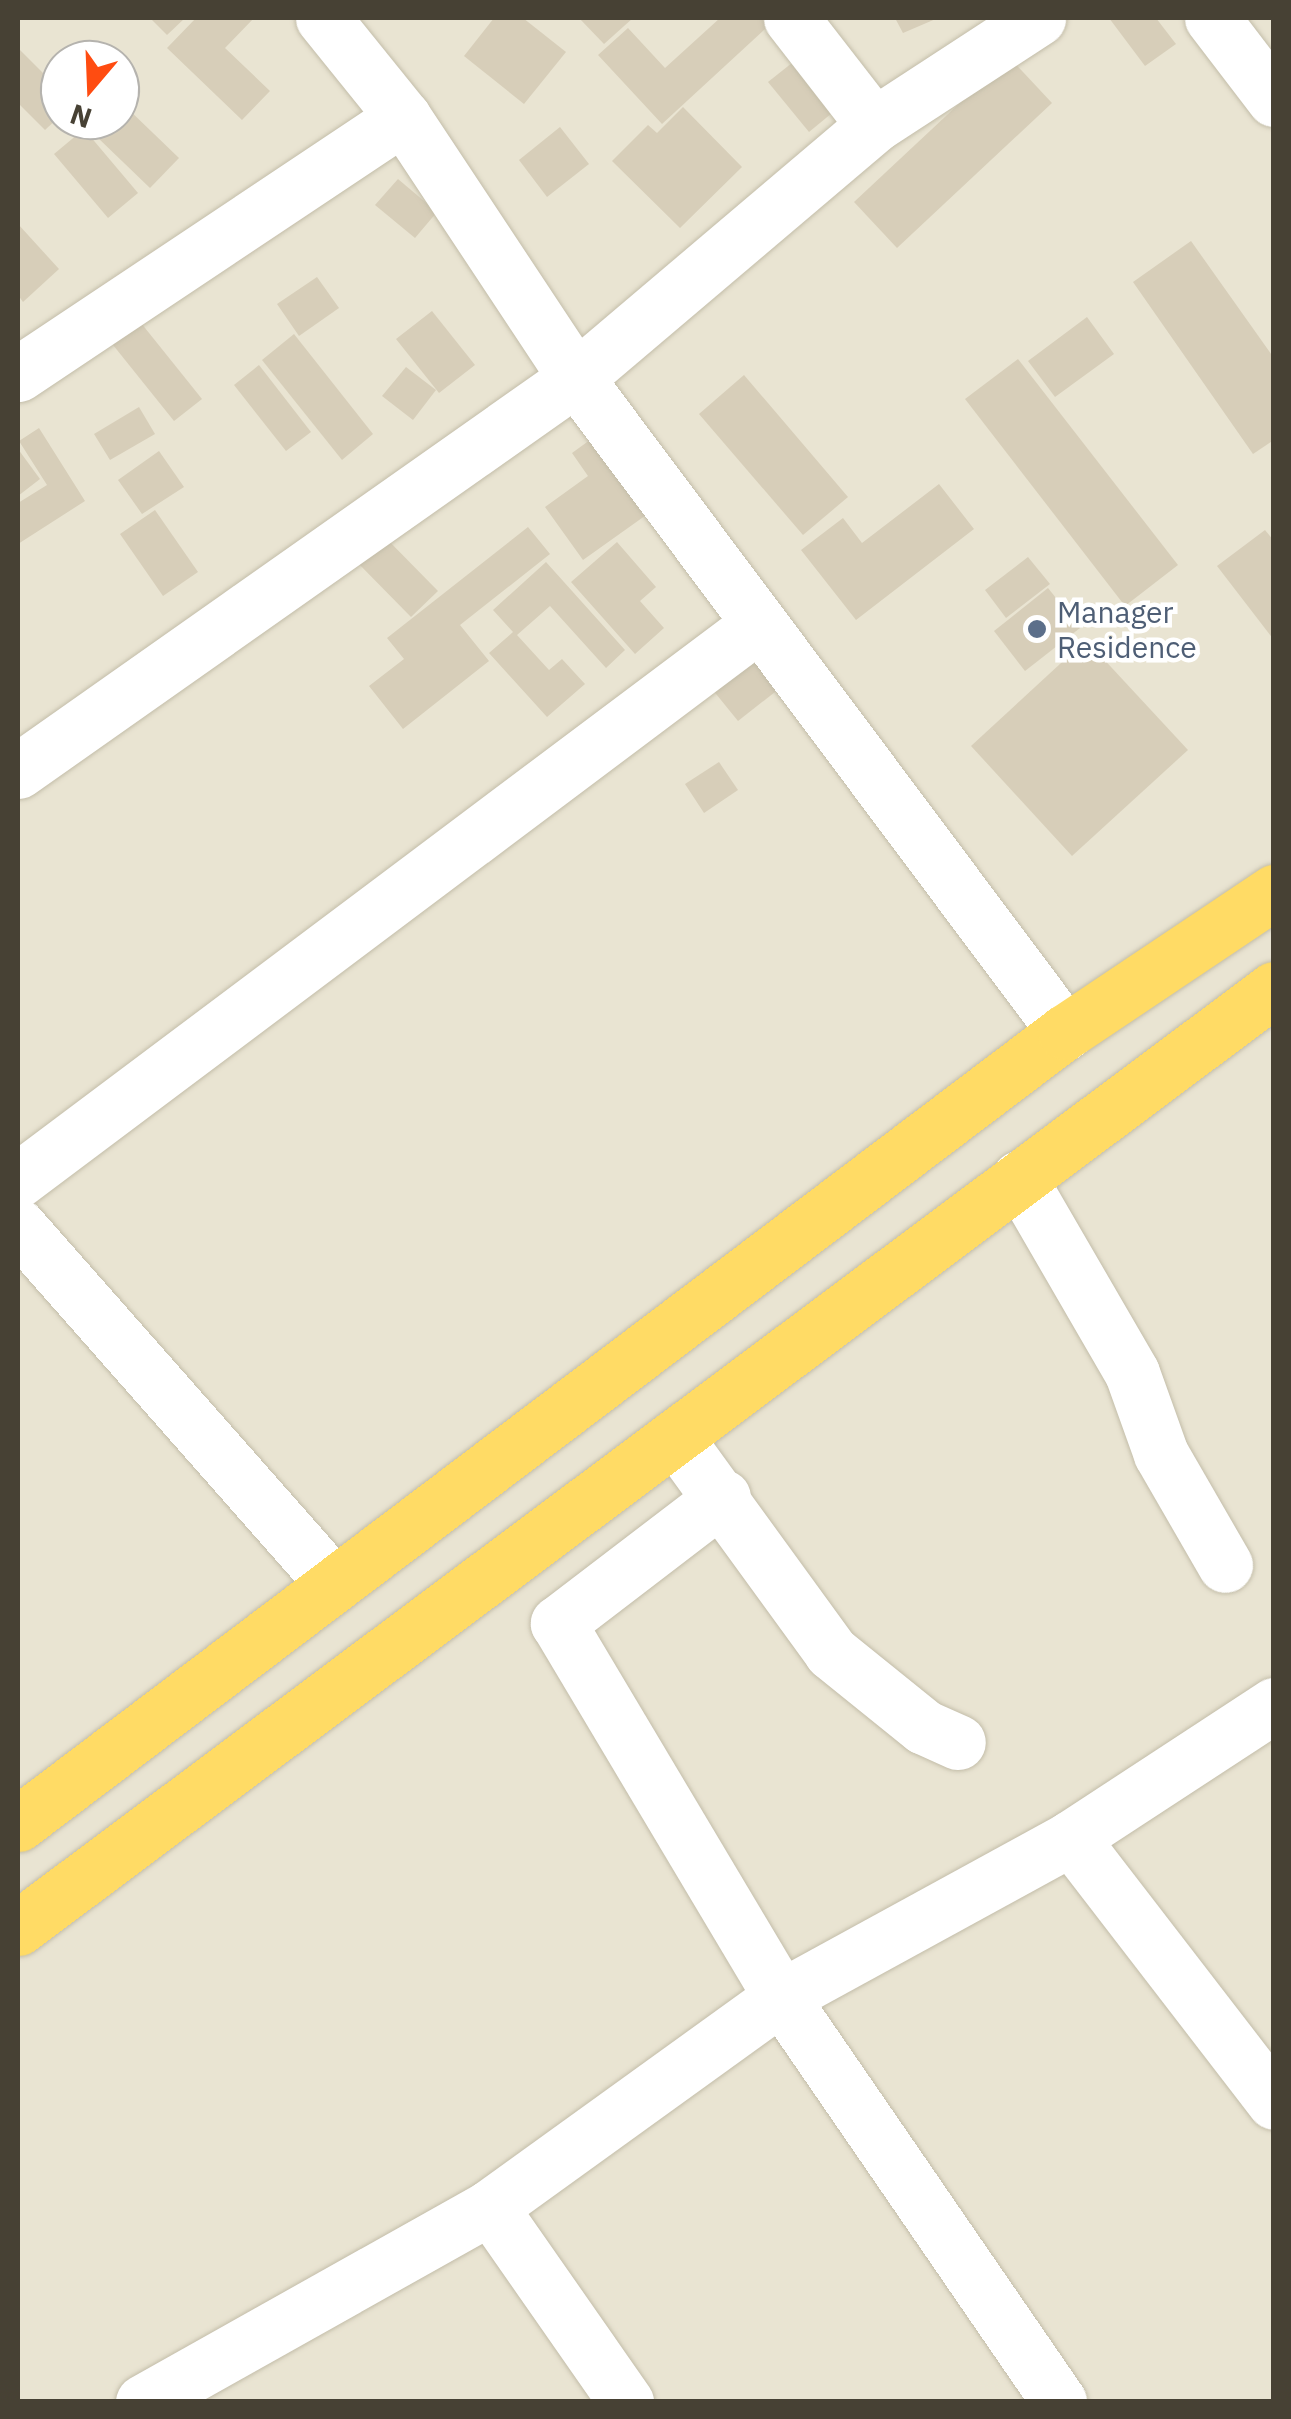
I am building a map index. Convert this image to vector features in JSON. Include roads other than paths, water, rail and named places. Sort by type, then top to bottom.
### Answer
[{"type":"highway","points":[[18,1824],[1066,1032],[1274,892]]},
{"type":"highway","points":[[18,1928],[1274,989]]},
{"type":"street","points":[[322,18],[403,117],[576,378],[1066,1032]]},
{"type":"street","points":[[791,18],[874,125]]},
{"type":"street","points":[[18,770],[576,378],[874,125],[1038,18]]},
{"type":"street","points":[[1212,18],[1274,98]]},
{"type":"street","points":[[18,374],[403,117]]},
{"type":"street","points":[[18,1180],[759,624]]},
{"type":"street","points":[[1019,1178],[1132,1373],[1161,1454],[1225,1565]]},
{"type":"street","points":[[18,1226],[333,1583]]},
{"type":"street","points":[[676,1436],[723,1496],[831,1652],[924,1727],[958,1742]]},
{"type":"street","points":[[723,1496],[558,1623],[781,1997],[1059,2402]]},
{"type":"street","points":[[164,2398],[490,2207],[781,1997],[1071,1838],[1274,1705]]},
{"type":"street","points":[[1071,1838],[1274,2102]]},
{"type":"street","points":[[490,2207],[626,2402]]},
{"type":"place","name":"Manager Residence","points":[[1037,629]]}]
